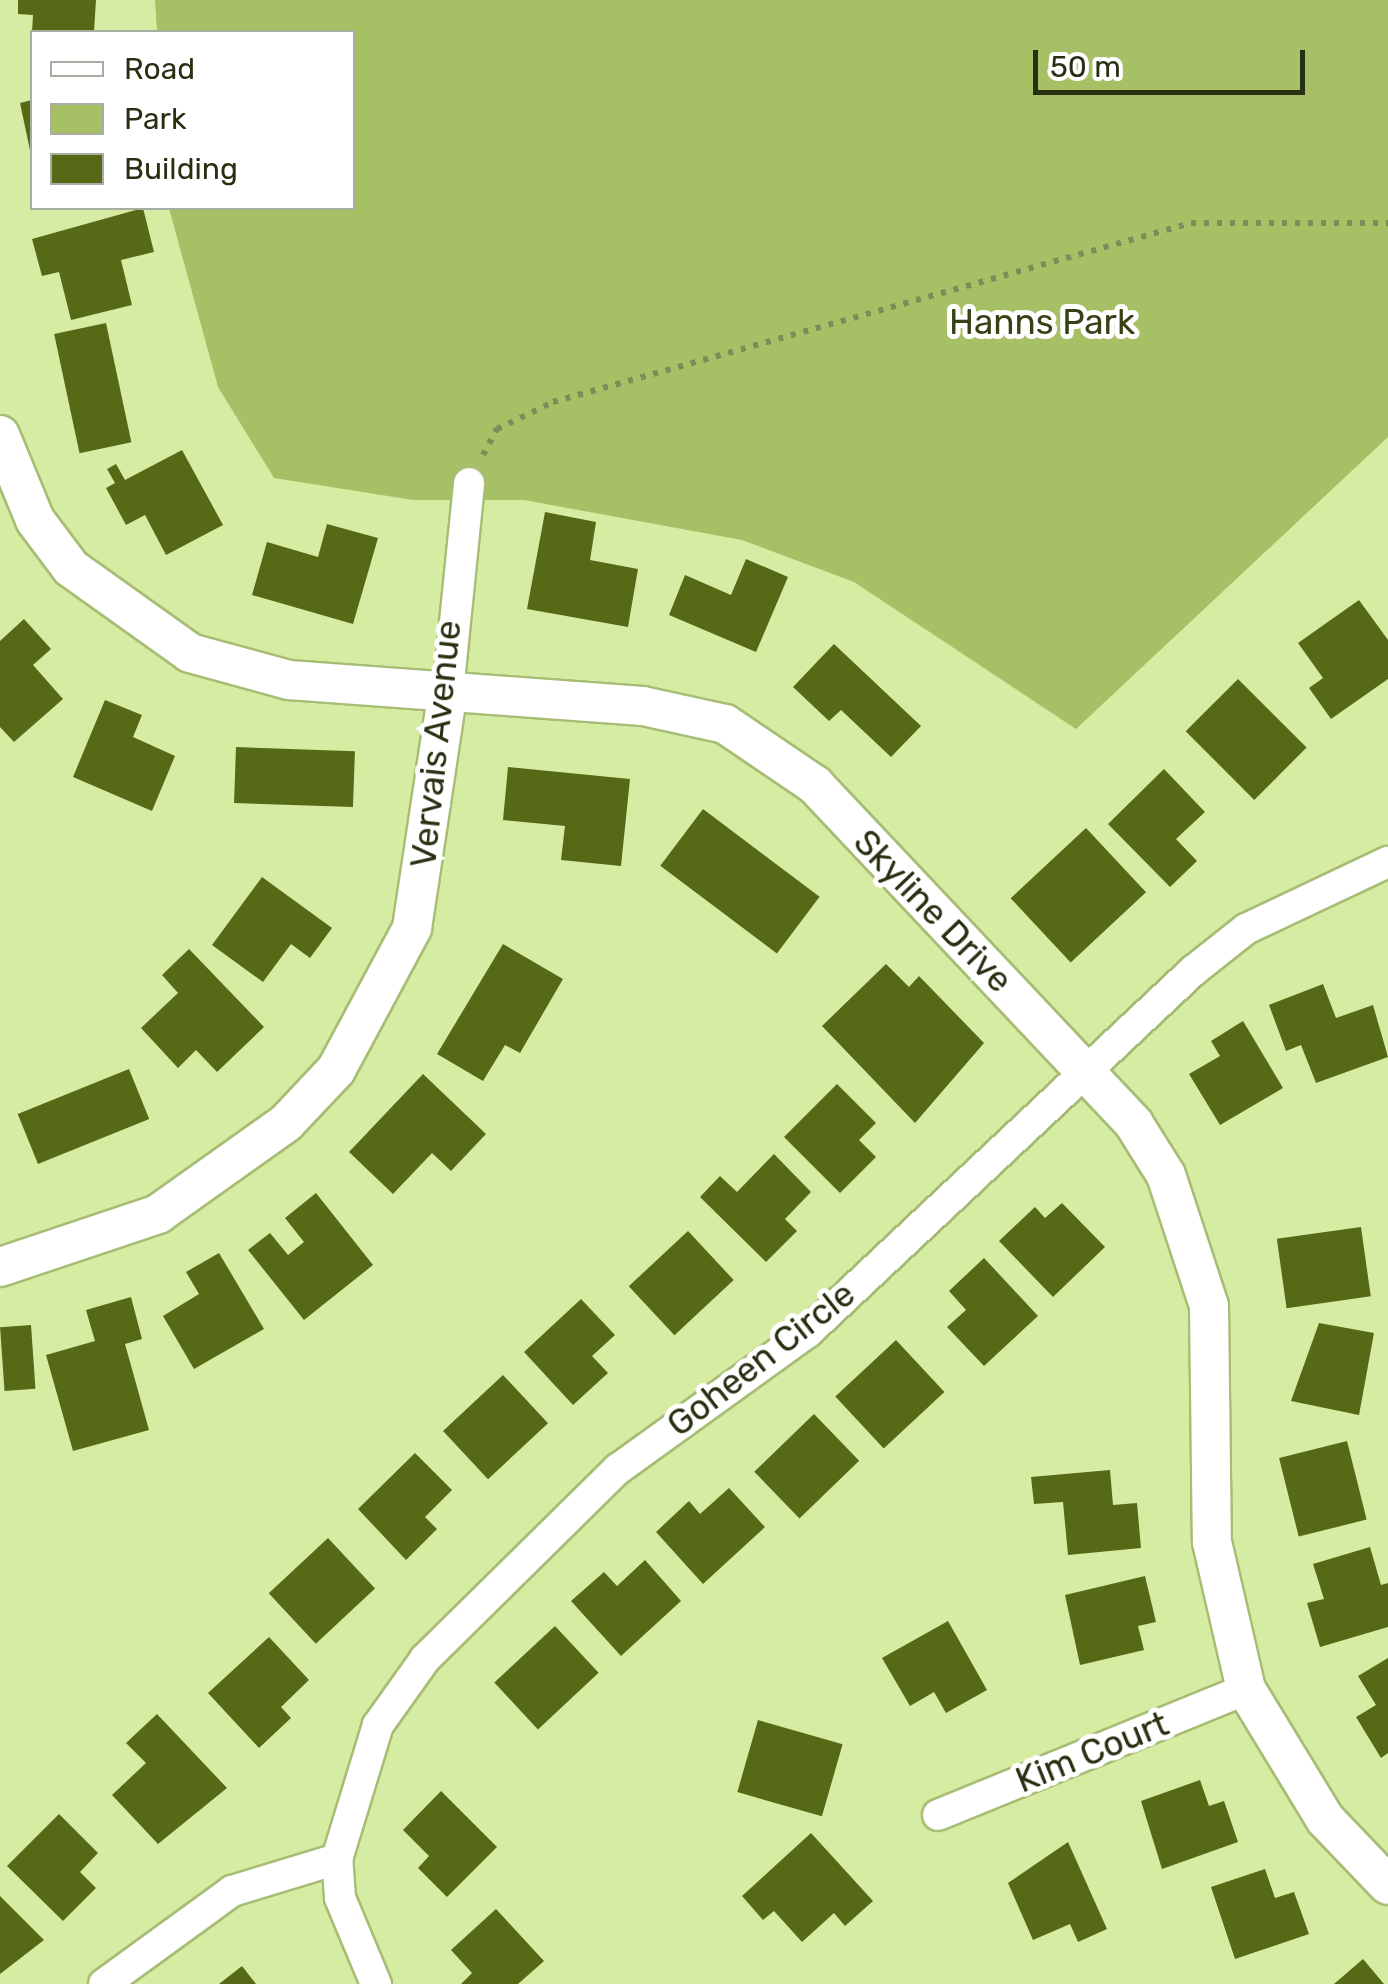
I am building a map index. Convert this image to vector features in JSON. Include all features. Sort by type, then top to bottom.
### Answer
[{"type":"street","name":"Skyline Drive","points":[[0,434],[35,520],[70,568],[146,629],[242,671],[643,706],[725,724],[771,750],[1086,1071],[1166,1175],[1198,1255],[1211,1353],[1212,1542],[1246,1688],[1325,1819],[1388,1885]]},
{"type":"street","name":"Vervais Avenue","points":[[0,1266],[158,1214],[286,1123],[336,1070],[412,928],[448,691],[469,483]]},
{"type":"street","name":"Goheen Circle","points":[[376,1984],[340,1898],[336,1859],[378,1725],[477,1604],[618,1469],[808,1332],[1086,1071],[1246,929],[1388,862]]},
{"type":"street","name":"Kim Court","points":[[938,1815],[1246,1688]]},
{"type":"street","points":[[104,1984],[232,1891],[336,1859]]},
{"type":"path","points":[[469,483],[497,429],[553,402],[1192,223],[1388,223]]},
{"type":"green space","name":"Hanns Park","points":[[155,0],[1388,0],[1388,437],[1076,729],[854,582],[742,540],[524,500],[413,500],[274,478],[218,387],[170,210],[355,210],[355,30],[157,30]]},
{"type":"building","points":[[18,0],[96,0],[94,30],[32,30],[33,15],[18,14]]},
{"type":"building","points":[[30,100],[30,150],[20,103]]},
{"type":"building","points":[[144,210],[154,252],[121,260],[132,305],[71,320],[59,272],[42,276],[32,239]]},
{"type":"building","points":[[106,323],[131,442],[80,453],[54,334]]},
{"type":"building","points":[[182,450],[223,525],[166,555],[145,515],[126,525],[106,488],[115,483],[107,469],[116,464],[125,480]]},
{"type":"building","points":[[545,512],[596,522],[590,560],[638,569],[628,627],[527,609]]},
{"type":"building","points":[[327,524],[378,538],[353,624],[252,595],[267,542],[318,557]]},
{"type":"building","points":[[746,559],[788,577],[756,652],[669,615],[685,575],[731,595]]},
{"type":"building","points":[[1359,600],[1388,640],[1388,679],[1331,719],[1309,688],[1323,678],[1298,643]]},
{"type":"building","points":[[24,619],[51,649],[33,665],[63,699],[14,742],[0,727],[0,641]]},
{"type":"building","points":[[834,644],[921,726],[891,757],[841,710],[829,721],[793,687]]},
{"type":"building","points":[[1238,679],[1307,748],[1254,800],[1186,731]]},
{"type":"building","points":[[105,700],[142,715],[133,737],[175,756],[152,811],[73,777]]},
{"type":"building","points":[[236,747],[355,751],[353,807],[234,803]]},
{"type":"building","points":[[508,767],[630,779],[621,866],[561,860],[565,826],[503,820]]},
{"type":"building","points":[[1164,769],[1205,812],[1176,839],[1197,861],[1170,887],[1108,824]]},
{"type":"building","points":[[703,809],[820,897],[777,954],[660,866]]},
{"type":"building","points":[[1086,828],[1146,892],[1071,963],[1011,898]]},
{"type":"building","points":[[262,877],[332,928],[310,958],[291,944],[263,982],[212,945]]},
{"type":"building","points":[[503,944],[563,979],[520,1053],[505,1045],[483,1081],[437,1054]]},
{"type":"building","points":[[189,949],[264,1027],[217,1072],[196,1050],[178,1068],[141,1028],[178,993],[162,975]]},
{"type":"building","points":[[886,964],[909,987],[919,976],[984,1043],[915,1123],[822,1026]]},
{"type":"building","points":[[1323,984],[1336,1018],[1373,1005],[1388,1057],[1316,1083],[1301,1045],[1286,1051],[1269,1005]]},
{"type":"building","points":[[1243,1021],[1283,1088],[1220,1125],[1189,1074],[1220,1056],[1211,1041]]},
{"type":"building","points":[[129,1069],[149,1119],[38,1164],[18,1114]]},
{"type":"building","points":[[423,1074],[486,1134],[451,1171],[432,1153],[393,1194],[349,1152]]},
{"type":"building","points":[[837,1084],[876,1123],[859,1140],[876,1157],[840,1193],[784,1137]]},
{"type":"building","points":[[774,1154],[811,1192],[785,1219],[797,1231],[766,1262],[700,1197],[720,1176],[737,1192]]},
{"type":"building","points":[[316,1193],[373,1265],[304,1320],[248,1250],[270,1233],[288,1255],[304,1242],[285,1218]]},
{"type":"building","points":[[1062,1203],[1105,1247],[1053,1297],[999,1241],[1035,1207],[1045,1218]]},
{"type":"building","points":[[1361,1227],[1371,1296],[1287,1308],[1277,1239]]},
{"type":"building","points":[[688,1231],[734,1280],[674,1335],[629,1286]]},
{"type":"building","points":[[219,1253],[264,1329],[194,1369],[163,1316],[199,1294],[186,1272]]},
{"type":"building","points":[[984,1258],[1038,1316],[984,1366],[947,1327],[966,1310],[949,1291]]},
{"type":"building","points":[[131,1297],[142,1339],[125,1344],[149,1430],[73,1451],[46,1355],[95,1341],[86,1310]]},
{"type":"building","points":[[581,1299],[615,1335],[592,1356],[608,1373],[573,1405],[524,1352]]},
{"type":"building","points":[[1319,1323],[1374,1333],[1359,1415],[1291,1401]]},
{"type":"building","points":[[31,1325],[35,1389],[5,1391],[0,1327]]},
{"type":"building","points":[[896,1340],[944,1392],[884,1449],[835,1397]]},
{"type":"building","points":[[503,1375],[548,1423],[488,1479],[443,1431]]},
{"type":"building","points":[[814,1414],[859,1461],[799,1518],[754,1472]]},
{"type":"building","points":[[1347,1441],[1367,1520],[1299,1537],[1279,1458]]},
{"type":"building","points":[[415,1453],[452,1490],[425,1517],[437,1529],[406,1560],[358,1509]]},
{"type":"building","points":[[1110,1470],[1113,1505],[1137,1503],[1141,1548],[1068,1555],[1063,1502],[1034,1504],[1031,1477]]},
{"type":"building","points":[[729,1488],[765,1527],[703,1584],[656,1532],[689,1501],[700,1514]]},
{"type":"building","points":[[328,1538],[375,1588],[316,1644],[269,1593]]},
{"type":"building","points":[[1370,1547],[1381,1585],[1388,1583],[1388,1627],[1320,1647],[1307,1603],[1324,1599],[1313,1564]]},
{"type":"building","points":[[645,1560],[681,1601],[621,1656],[571,1601],[604,1572],[617,1586]]},
{"type":"building","points":[[1145,1576],[1156,1622],[1138,1626],[1144,1650],[1080,1665],[1065,1595]]},
{"type":"building","points":[[948,1621],[987,1690],[946,1713],[934,1692],[910,1706],[882,1658]]},
{"type":"building","points":[[555,1626],[599,1673],[538,1729],[494,1683]]},
{"type":"building","points":[[269,1637],[309,1680],[281,1707],[291,1718],[259,1748],[208,1693]]},
{"type":"building","points":[[1388,1658],[1388,1753],[1381,1758],[1356,1717],[1376,1705],[1358,1676]]},
{"type":"building","points":[[157,1714],[227,1788],[158,1844],[112,1795],[146,1763],[126,1743]]},
{"type":"building","points":[[758,1720],[843,1744],[822,1816],[737,1792]]},
{"type":"building","points":[[1200,1780],[1209,1806],[1224,1801],[1238,1842],[1162,1869],[1141,1801]]},
{"type":"building","points":[[441,1791],[497,1847],[447,1897],[418,1868],[429,1856],[403,1830]]},
{"type":"building","points":[[59,1814],[98,1853],[80,1872],[96,1888],[63,1921],[7,1866]]},
{"type":"building","points":[[811,1833],[873,1901],[845,1926],[834,1913],[802,1942],[774,1911],[763,1920],[742,1896]]},
{"type":"building","points":[[1068,1842],[1107,1929],[1078,1942],[1070,1924],[1033,1940],[1008,1883]]},
{"type":"building","points":[[1265,1869],[1275,1898],[1294,1892],[1309,1934],[1235,1959],[1211,1887]]},
{"type":"building","points":[[0,1896],[44,1940],[0,1974]]},
{"type":"building","points":[[496,1909],[544,1961],[518,1984],[461,1984],[472,1973],[451,1950]]},
{"type":"building","points":[[1363,1959],[1384,1984],[1334,1984]]},
{"type":"building","points":[[242,1966],[256,1984],[219,1984]]}]
